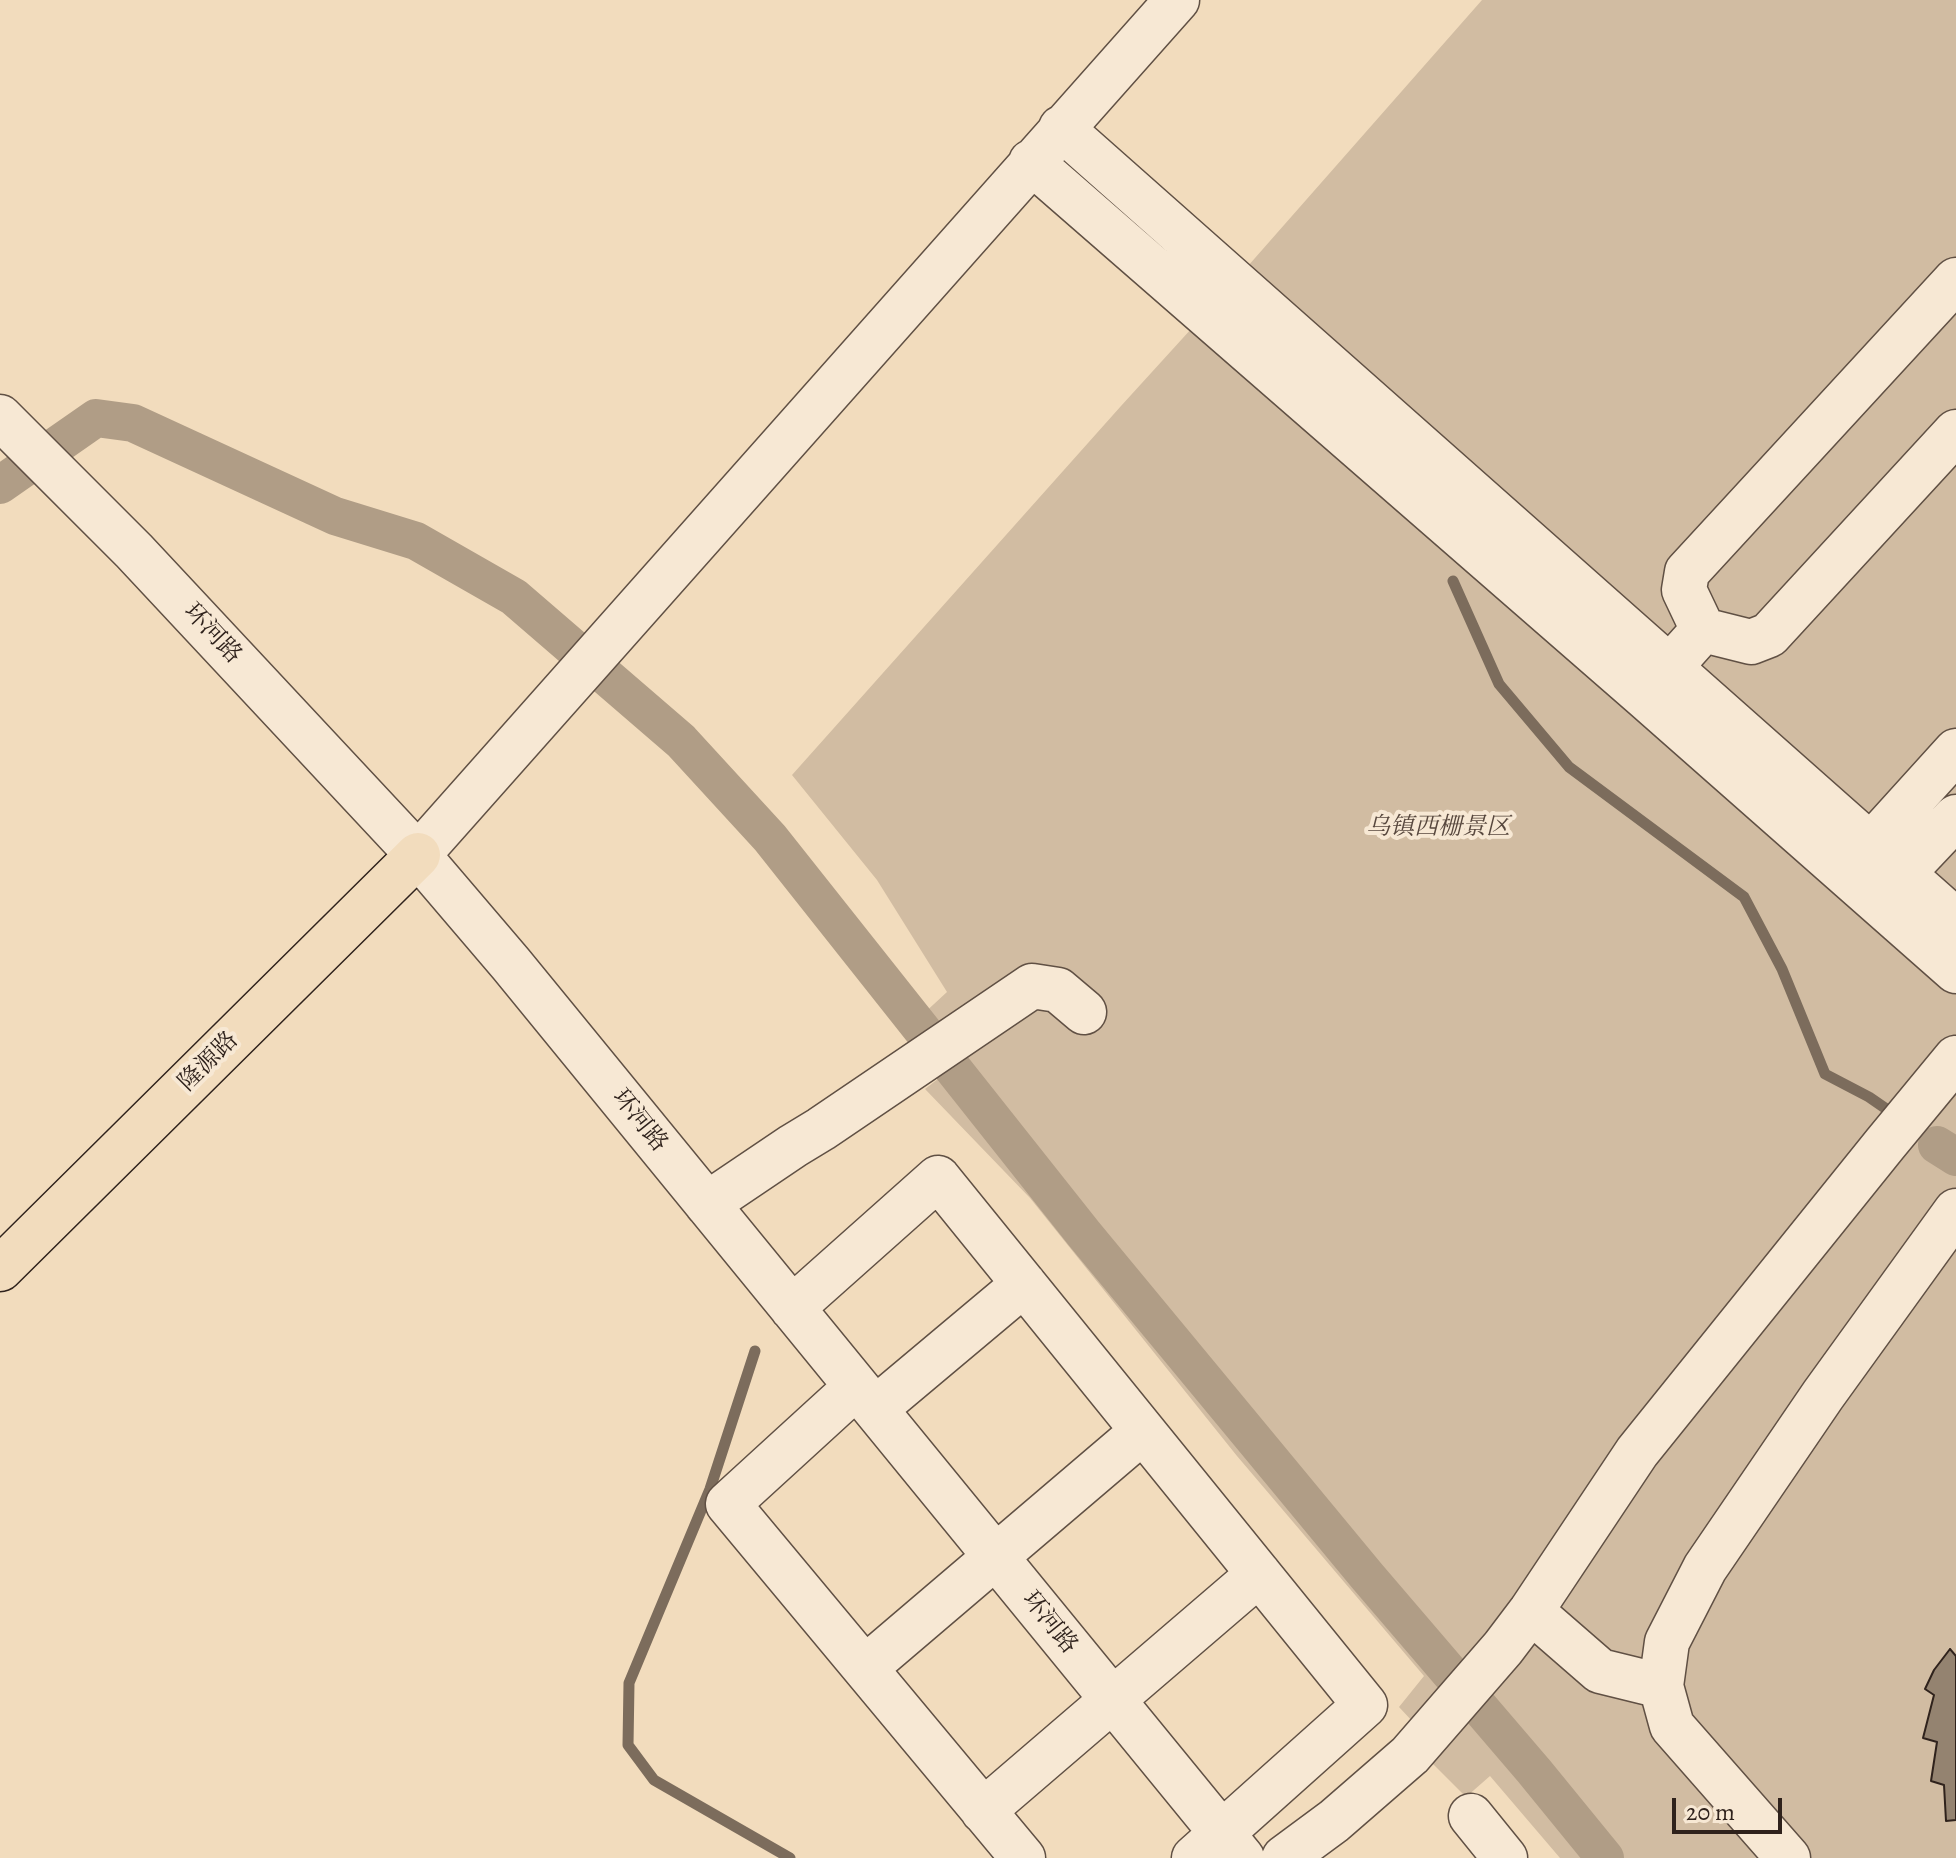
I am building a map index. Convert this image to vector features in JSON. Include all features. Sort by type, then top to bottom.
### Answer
[{"type":"main road","name":"隆源路","points":[[0,1269],[418,855]]},
{"type":"street","points":[[418,855],[1177,0]]},
{"type":"street","points":[[1061,128],[1657,682]]},
{"type":"street","points":[[1031,162],[1873,865],[1956,921]]},
{"type":"street","points":[[1703,630],[1684,590],[1687,572],[1956,280]]},
{"type":"street","name":"环河路","points":[[0,417],[134,551],[418,855],[511,964],[1113,1700],[1219,1850]]},
{"type":"street","points":[[1703,630],[1751,642],[1769,635],[1956,432]]},
{"type":"street","points":[[1657,682],[1703,630]]},
{"type":"street","points":[[1873,865],[1956,751]]},
{"type":"street","points":[[1873,865],[1956,817]]},
{"type":"street","points":[[1873,865],[1956,971]]},
{"type":"street","points":[[707,1204],[1032,986],[1058,990],[1084,1012]]},
{"type":"street","points":[[1284,1858],[1334,1821],[1410,1755],[1503,1648],[1637,1452],[1944,1072]]},
{"type":"street","points":[[792,1308],[938,1178],[1365,1705],[1219,1850]]},
{"type":"street","points":[[1788,1858],[1672,1726],[1661,1686],[1667,1642],[1705,1568],[1823,1395],[1956,1211]]},
{"type":"street","points":[[1023,1858],[728,1504],[866,1398],[1024,1284]]},
{"type":"street","points":[[865,1668],[1143,1431]]},
{"type":"street","points":[[983,1811],[1259,1574]]},
{"type":"street","points":[[1531,1611],[1600,1671],[1661,1686]]},
{"type":"street","points":[[1471,1816],[1505,1858]]},
{"type":"green space","name":"乌镇西栅景区","points":[[1482,0],[1956,0],[1956,1858],[1560,1858],[1490,1776],[1466,1797],[1425,1756],[1427,1737],[1399,1707],[1424,1676],[1237,1456],[1030,1198],[925,1089],[938,1079],[908,1028],[947,992],[877,880],[792,775]]},
{"type":"building","points":[[1950,1649],[1956,1656],[1956,1820],[1946,1821],[1944,1785],[1931,1781],[1937,1742],[1923,1738],[1934,1695],[1925,1689],[1934,1670]]},
{"type":"waterway","points":[[0,485],[96,418],[133,423],[335,516],[416,541],[514,597],[681,741],[770,838],[1084,1234],[1605,1858]]},
{"type":"waterway","points":[[1453,581],[1499,684],[1569,767],[1744,897],[1782,969],[1825,1074],[1869,1097],[1898,1117]]},
{"type":"waterway","points":[[1912,1127],[1937,1145]]},
{"type":"waterway","points":[[1937,1145],[1956,1157]]},
{"type":"waterway","points":[[755,1351],[710,1489],[629,1683],[628,1745],[654,1780],[790,1858]]}]
